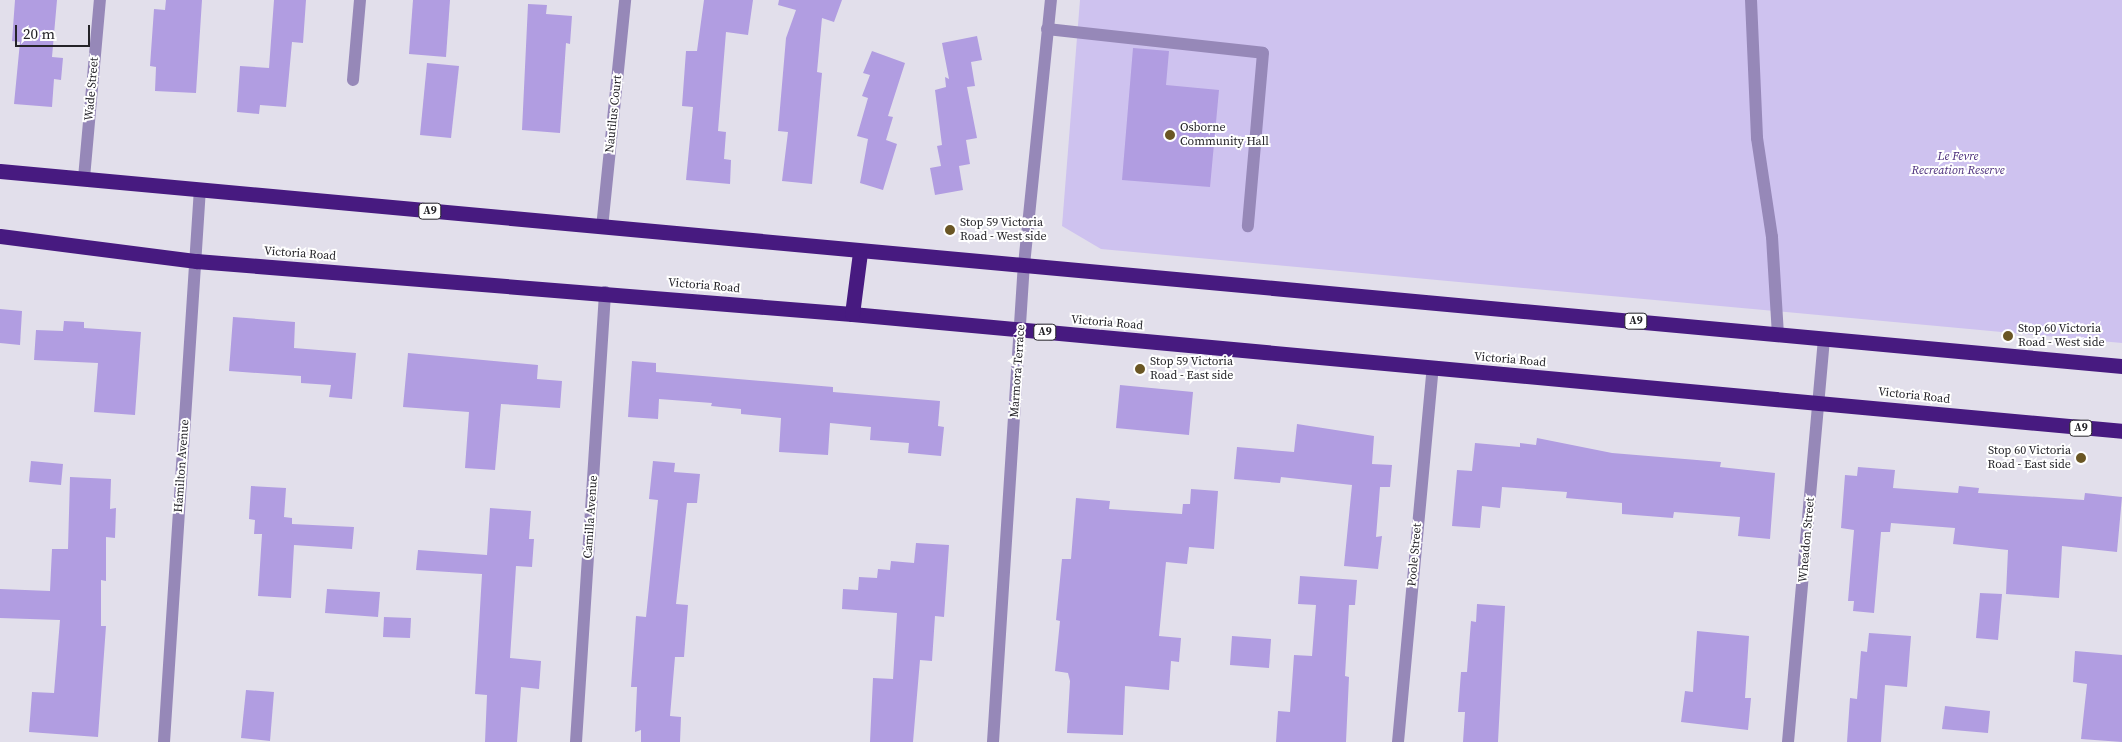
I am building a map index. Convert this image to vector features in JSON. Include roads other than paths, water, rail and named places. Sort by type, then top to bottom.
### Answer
[{"type":"highway","name":"A9","points":[[0,171],[860,252],[1024,265],[2122,366]]},
{"type":"highway","name":"Victoria Road","points":[[0,236],[196,261],[605,292],[2122,431]]},
{"type":"highway","points":[[852,314],[860,252]]},
{"type":"street","name":"Wade Street","points":[[84,178],[100,0]]},
{"type":"street","points":[[353,80],[360,0]]},
{"type":"street","name":"Nautilus Court","points":[[602,228],[625,0]]},
{"type":"street","name":"Marmora Terrace","points":[[992,742],[1024,265],[1051,0]]},
{"type":"street","points":[[1751,0],[1756,138],[1772,237],[1778,334]]},
{"type":"street","points":[[1048,29],[1263,53],[1248,226]]},
{"type":"street","name":"Hamilton Avenue","points":[[164,742],[200,189]]},
{"type":"street","name":"Camilla Avenue","points":[[576,742],[605,292]]},
{"type":"street","name":"Wheadon Street","points":[[1788,742],[1820,402],[1824,339]]},
{"type":"street","name":"Poole Street","points":[[1398,742],[1433,368]]},
{"type":"place","name":"Osborne Community Hall","points":[[1170,135]]},
{"type":"place","name":"Stop 59 Victoria Road - West side","points":[[950,230]]},
{"type":"place","name":"Stop 60 Victoria Road - West side","points":[[2008,336]]},
{"type":"place","name":"Stop 59 Victoria Road - East side","points":[[1140,369]]},
{"type":"place","name":"Stop 60 Victoria Road - East side","points":[[2081,458]]},
{"type":"park label","name":"Le Fevre Recreation Reserve","points":[[1958,164]]}]
